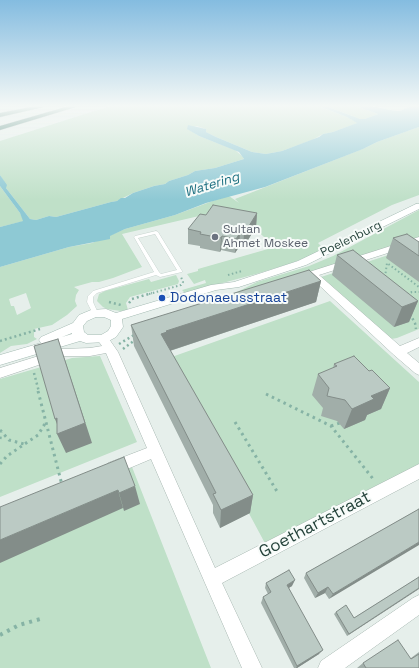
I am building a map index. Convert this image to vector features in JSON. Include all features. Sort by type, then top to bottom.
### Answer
[{"type":"street","name":"Poelenburg","points":[[116,320],[220,293],[235,285],[302,263],[419,206]]},
{"type":"street","name":"Poelenburg","points":[[398,352],[312,274],[419,240]]},
{"type":"street","points":[[0,360],[79,331],[84,318],[95,313],[106,313],[116,320],[112,334],[111,346],[211,580],[252,668]]},
{"type":"street","points":[[79,331],[91,340],[111,346]]},
{"type":"street","points":[[419,342],[398,352],[419,370]]},
{"type":"street","points":[[0,373],[65,352],[90,352],[111,346]]},
{"type":"street","points":[[98,474],[155,451]]},
{"type":"street","name":"Goethartstraat","points":[[211,580],[419,471]]},
{"type":"street","points":[[328,668],[419,604]]},
{"type":"lane","points":[[95,313],[90,302],[90,296],[95,292],[157,273],[160,276],[180,271],[156,232],[136,237],[157,273]]},
{"type":"path","points":[[387,282],[385,268],[387,263],[419,287]]},
{"type":"path","points":[[223,276],[245,270]]},
{"type":"path","points":[[138,301],[187,287]]},
{"type":"path","points":[[402,296],[412,292],[419,292]]},
{"type":"path","points":[[405,300],[407,294]]},
{"type":"path","points":[[408,312],[415,323],[416,329]]},
{"type":"path","points":[[0,341],[43,328]]},
{"type":"path","points":[[111,346],[140,333]]},
{"type":"path","points":[[111,346],[137,339]]},
{"type":"path","points":[[31,363],[63,489]]},
{"type":"path","points":[[266,394],[331,426],[382,490]]},
{"type":"path","points":[[0,462],[38,435],[46,422]]},
{"type":"path","points":[[235,422],[278,493]]},
{"type":"path","points":[[331,426],[340,423]]},
{"type":"path","points":[[1,431],[9,440],[24,445]]},
{"type":"path","points":[[0,439],[1,431]]},
{"type":"path","points":[[0,634],[19,625],[44,618]]},
{"type":"green space","points":[[12,137],[202,137],[235,150],[244,159],[215,168],[195,171],[165,184],[133,193],[117,201],[56,217],[49,216],[36,220],[30,219],[6,188],[6,185],[0,175],[0,141]]},
{"type":"green space","points":[[216,137],[317,137],[282,151],[266,154],[252,152]]},
{"type":"green space","points":[[391,137],[419,137],[419,195],[392,205],[318,243],[324,250],[292,263],[185,293],[182,290],[206,283],[205,280],[194,284],[187,274],[198,271],[198,269],[275,247],[240,215],[231,211],[199,216],[122,234],[142,267],[113,278],[74,287],[79,290],[75,301],[77,306],[67,315],[52,325],[34,329],[34,337],[37,339],[27,344],[11,346],[0,353],[0,267],[69,247],[92,243],[125,229],[175,215],[229,196],[239,203],[235,199]],"holes":[[[26,293],[31,308],[17,315],[14,306],[11,306],[9,299]]]},
{"type":"green space","points":[[0,186],[20,213],[24,221],[0,227]]},
{"type":"green space","points":[[419,210],[419,239],[227,297],[257,282],[309,266],[333,256]]},
{"type":"green space","points":[[419,245],[419,329],[397,338],[391,339],[321,277]]},
{"type":"green space","points":[[176,275],[179,281],[178,284],[130,297],[126,303],[128,310],[121,311],[107,309],[97,301],[99,294],[105,291],[149,279],[151,282]]},
{"type":"green space","points":[[330,301],[419,382],[419,466],[267,547],[166,359]]},
{"type":"green space","points":[[100,356],[137,442],[0,497],[0,379],[72,358]]},
{"type":"green space","points":[[132,467],[211,668],[0,668],[0,522]]},
{"type":"water","name":"Watering","points":[[202,137],[216,137],[252,152],[266,154],[282,151],[319,137],[391,137],[265,187],[206,203],[175,215],[125,229],[110,236],[110,239],[69,247],[0,267],[0,227],[23,221],[20,213],[0,186],[0,175],[7,185],[6,188],[30,219],[36,220],[49,216],[56,217],[117,201],[133,193],[165,184],[195,171],[215,168],[244,159],[239,152]]},
{"type":"building","points":[[213,205],[257,213],[244,234],[240,233],[236,239],[200,234],[201,232],[188,229],[200,214],[206,215]]},
{"type":"building","points":[[407,234],[419,242],[419,256],[393,238]]},
{"type":"building","points":[[353,250],[418,301],[402,307],[337,255]]},
{"type":"building","points":[[309,270],[321,281],[166,331],[167,332],[161,334],[253,495],[221,510],[213,494],[216,493],[131,325]]},
{"type":"building","points":[[58,339],[85,423],[57,434],[57,418],[55,419],[34,346]]},
{"type":"building","points":[[354,356],[369,371],[372,370],[390,388],[371,396],[374,399],[352,409],[345,400],[327,396],[329,388],[318,374],[337,366],[334,364]]},
{"type":"building","points":[[124,457],[135,486],[119,493],[118,490],[0,540],[0,507]]},
{"type":"building","points":[[419,509],[419,542],[333,594],[328,587],[318,593],[306,573]]},
{"type":"building","points":[[289,570],[295,580],[287,585],[323,650],[297,666],[263,597],[271,592],[266,583]]},
{"type":"building","points":[[419,577],[419,588],[349,634],[336,612],[346,605],[354,618]]},
{"type":"building","points":[[398,640],[411,659],[419,654],[419,668],[366,668],[363,663]]},
{"type":"place","name":"Sultan Ahmet Moskee","points":[[215,237]]},
{"type":"place","name":"Dodonaeusstraat","points":[[162,298]]}]
